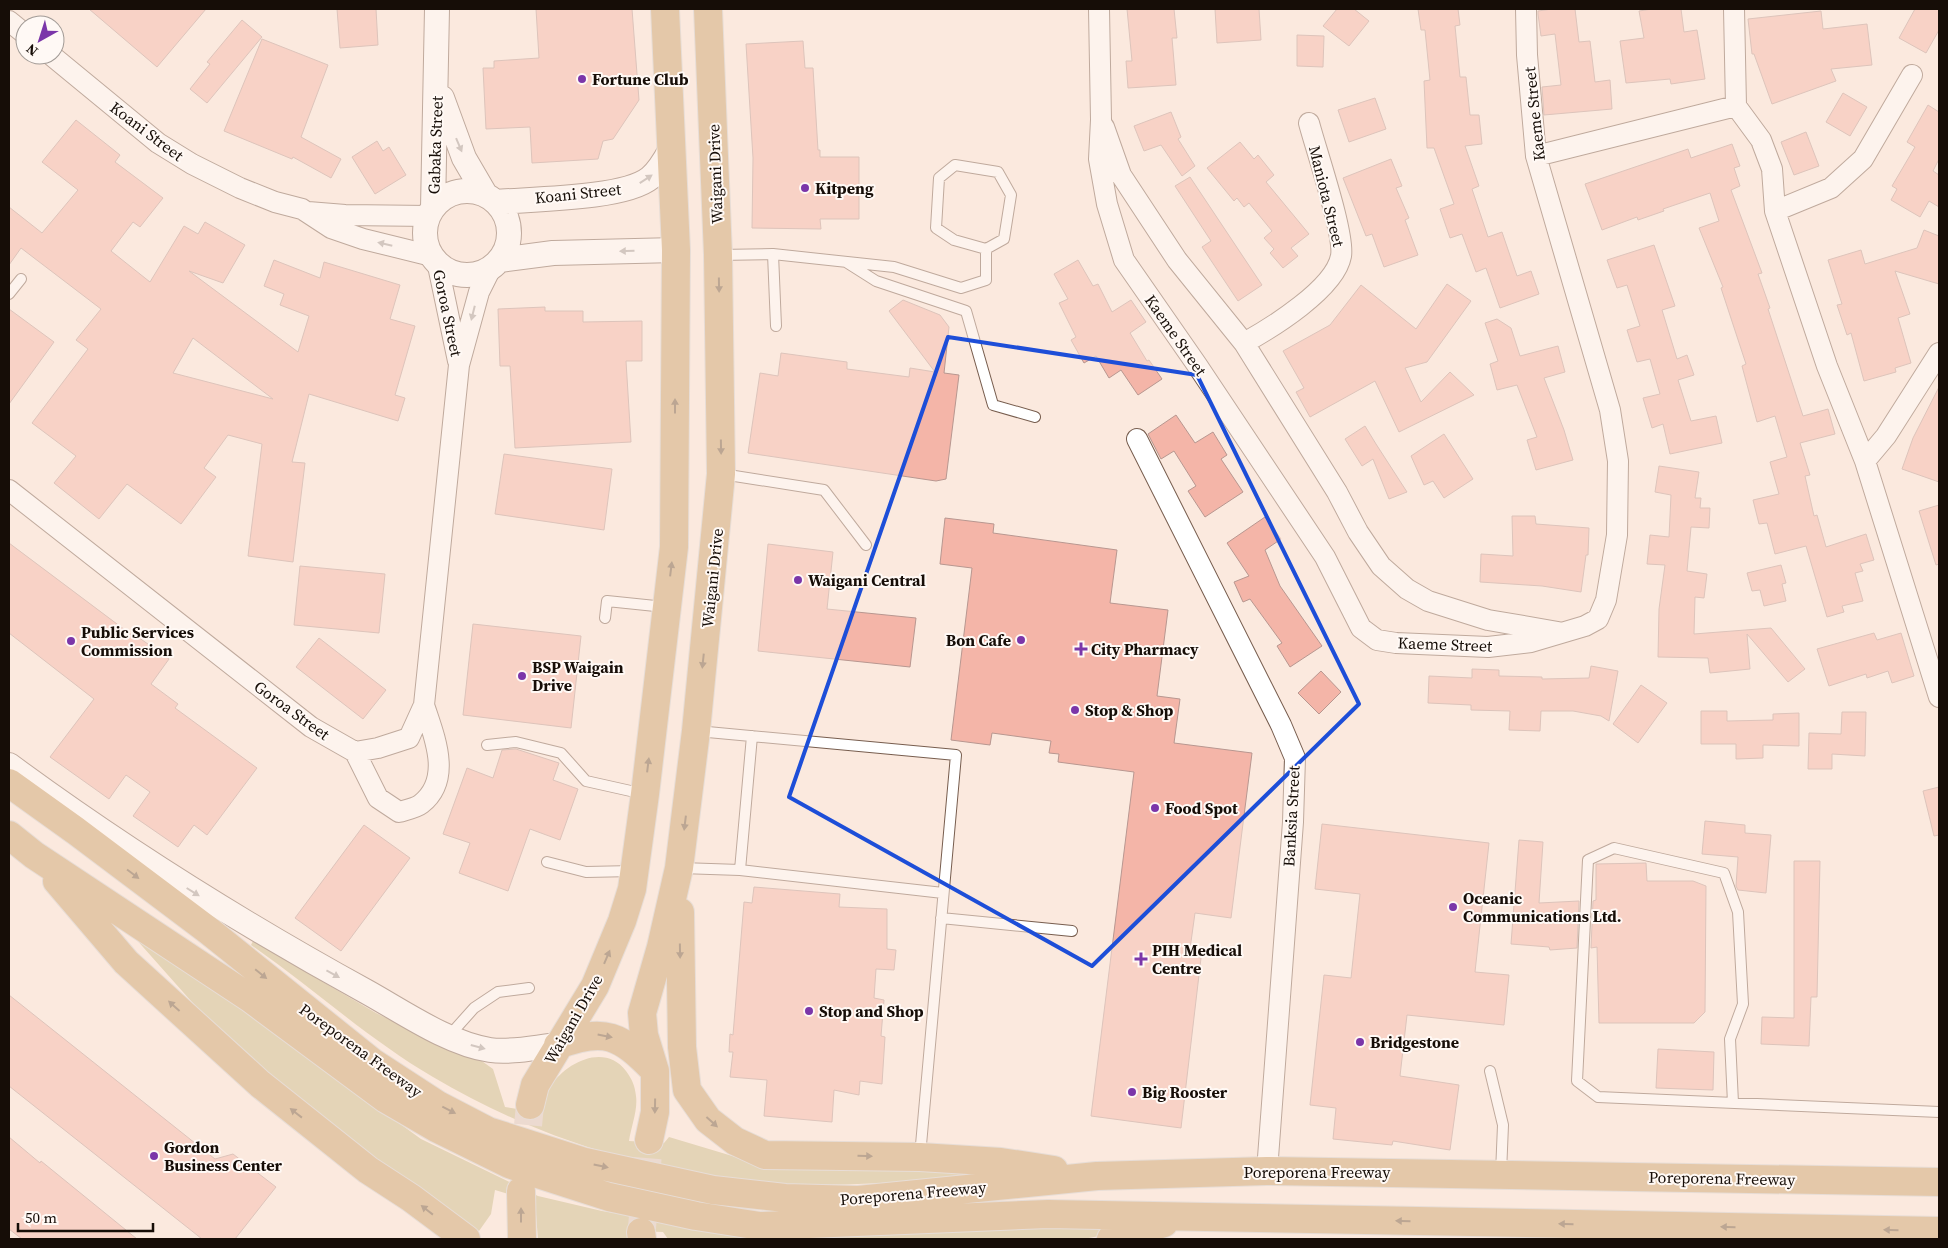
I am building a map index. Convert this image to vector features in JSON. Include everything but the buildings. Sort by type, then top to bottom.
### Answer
[{"type":"highway","name":"Waigani Drive","points":[[530,1105],[535,1085],[594,986],[622,921],[632,889],[645,794],[674,547],[676,250],[665,9]]},
{"type":"highway","name":"Waigani Drive","points":[[649,1140],[655,1112],[655,1071],[644,1035],[642,1013],[661,947],[679,868],[696,730],[721,474],[718,255],[708,9]]},
{"type":"highway","points":[[676,250],[692,248],[704,240],[701,89],[711,68]]},
{"type":"highway","points":[[9,776],[48,794]]},
{"type":"highway","points":[[9,776],[76,831]]},
{"type":"highway","name":"Poreporena Freeway","points":[[9,783],[209,931],[372,1062],[408,1087],[488,1131],[585,1162],[713,1190],[785,1198],[858,1200],[1097,1176],[1267,1171],[1939,1182]]},
{"type":"highway","name":"Poreporena Freeway","points":[[9,835],[34,854],[250,998],[349,1074],[412,1115],[508,1164],[592,1192],[696,1216],[760,1226],[1048,1214],[1939,1230]]},
{"type":"highway","points":[[34,854],[126,962],[260,1084],[368,1170],[411,1198],[466,1239]]},
{"type":"highway","points":[[679,868],[682,1047],[687,1090]]},
{"type":"highway","points":[[558,1045],[576,1038],[600,1034],[613,1038],[641,1056],[655,1071],[687,1090],[708,1120],[735,1141],[765,1155],[920,1157],[1001,1162],[1097,1176]]},
{"type":"highway","points":[[521,1190],[522,1239]]},
{"type":"highway","points":[[1111,1239],[1128,1236],[1182,1217]]},
{"type":"street","name":"Gabaka Street","points":[[431,212],[437,82],[437,9]]},
{"type":"street","name":"Kaeme Street","points":[[1098,9],[1102,120],[1099,159],[1108,204],[1124,260],[1198,365],[1325,558],[1361,628],[1377,640],[1396,643],[1488,647],[1531,642],[1585,626],[1598,619],[1606,600],[1617,535],[1618,461],[1610,410],[1536,156],[1527,55],[1526,9]]},
{"type":"street","points":[[1734,9],[1736,106],[1761,140],[1772,169],[1775,211],[1827,366],[1865,461],[1939,696]]},
{"type":"street","name":"Koani Street","points":[[63,65],[172,154],[240,188],[308,212],[345,215],[431,212]]},
{"type":"street","points":[[1775,211],[1831,188],[1863,159],[1912,75]]},
{"type":"street","name":"Gabaka Street","points":[[437,82],[472,175],[490,198]]},
{"type":"street","points":[[1536,156],[1736,106]]},
{"type":"street","points":[[1102,120],[1121,175],[1177,260],[1244,343],[1337,492],[1358,532],[1381,566],[1407,589],[1428,601],[1488,620],[1560,632]]},
{"type":"street","name":"Maniota Street","points":[[1244,343],[1278,324],[1314,295],[1334,271],[1341,256],[1340,236],[1309,123]]},
{"type":"street","name":"Koani Street","points":[[490,198],[582,195],[631,188],[650,178],[663,164],[672,146]]},
{"type":"street","points":[[496,264],[507,248],[509,229],[504,211],[490,198],[471,190],[456,192],[443,198],[431,212],[425,232],[434,258],[453,272],[472,274],[496,264],[553,253],[676,250]]},
{"type":"street","name":"Koani Street","points":[[308,212],[331,228],[363,239],[434,258]]},
{"type":"street","name":"Goroa Street","points":[[434,258],[459,366]]},
{"type":"street","name":"Goroa Street","points":[[9,490],[311,727],[355,752],[378,748],[408,738],[424,705],[459,366],[478,292],[496,264]]},
{"type":"street","points":[[1865,461],[1886,436],[1939,353]]},
{"type":"street","name":"Banksia Street","points":[[1137,438],[1277,717],[1295,758],[1294,822],[1267,1171]]},
{"type":"street","points":[[355,752],[378,798],[399,812],[421,805],[436,785],[440,758],[424,705]]},
{"type":"street","points":[[9,765],[48,794],[190,890],[293,951],[449,1036],[464,1043],[490,1050],[558,1045]]},
{"type":"lane","points":[[955,165],[998,172],[1011,195],[1004,240],[986,249],[954,240],[936,228],[939,178],[955,165]]},
{"type":"lane","points":[[718,255],[773,254],[843,260],[894,267],[961,288],[986,280],[986,249]]},
{"type":"lane","points":[[773,254],[776,326]]},
{"type":"lane","points":[[843,260],[876,281],[966,311],[993,405],[1035,417]]},
{"type":"lane","points":[[9,294],[21,279]]},
{"type":"lane","points":[[721,474],[824,490],[866,546]]},
{"type":"lane","points":[[605,618],[606,601],[666,607]]},
{"type":"lane","points":[[696,730],[956,755],[920,1157]]},
{"type":"lane","points":[[740,870],[752,736]]},
{"type":"lane","points":[[486,745],[516,742],[561,753],[586,781],[645,794]]},
{"type":"lane","points":[[1733,1103],[1730,1039],[1743,1004],[1738,912],[1724,873],[1614,848],[1588,860],[1577,1081],[1598,1097],[1733,1103],[1939,1112]]},
{"type":"lane","points":[[546,862],[586,872],[634,871]]},
{"type":"lane","points":[[679,868],[740,870],[943,893]]},
{"type":"lane","points":[[941,918],[1072,931]]},
{"type":"lane","points":[[449,1036],[474,1008],[498,992],[528,988]]},
{"type":"lane","points":[[1490,1072],[1503,1125],[1501,1174]]},
{"type":"highlighted area","points":[[948,337],[1197,375],[1359,704],[1092,966],[789,797]]},
{"type":"shaded area","points":[[119,920],[421,1139],[538,1196],[602,1211],[776,1236],[840,1236],[1076,1223],[1133,1230],[1083,1239],[668,1239],[663,1232],[630,1231],[629,1239],[538,1239],[535,1202],[495,1190],[491,1214],[479,1231],[342,1140],[207,1019]]},
{"type":"shaded area","points":[[253,941],[376,1013],[428,1038],[479,1059],[493,1069],[505,1107],[542,1113],[548,1090],[566,1070],[586,1059],[608,1058],[626,1071],[635,1089],[636,1107],[629,1141],[664,1143],[669,1137],[776,1169],[1017,1172],[861,1184],[798,1185],[723,1178],[680,1171],[594,1149],[552,1135],[511,1118],[433,1077],[363,1030],[251,945]]},
{"type":"tunnel","points":[[524,1167],[530,1105]]},
{"type":"tunnel","points":[[642,1228],[649,1140]]},
{"type":"place","name":"Fortune Club","points":[[582,79]]},
{"type":"place","name":"Kitpeng","points":[[805,188]]},
{"type":"place","name":"Waigani Central","points":[[798,580]]},
{"type":"place","name":"Bon Cafe","points":[[1021,640]]},
{"type":"place","name":"Public Services Commission","points":[[71,641]]},
{"type":"place","name":"City Pharmacy","points":[[1081,649]]},
{"type":"place","name":"BSP Waigain Drive","points":[[522,676]]},
{"type":"place","name":"Stop & Shop","points":[[1075,710]]},
{"type":"place","name":"Food Spot","points":[[1155,808]]},
{"type":"place","name":"Oceanic Communications Ltd.","points":[[1453,907]]},
{"type":"place","name":"PIH Medical Centre","points":[[1141,959]]},
{"type":"place","name":"Stop and Shop","points":[[809,1011]]},
{"type":"place","name":"Bridgestone","points":[[1360,1042]]},
{"type":"place","name":"Big Rooster","points":[[1132,1092]]},
{"type":"place","name":"Gordon Business Center","points":[[154,1156]]}]
